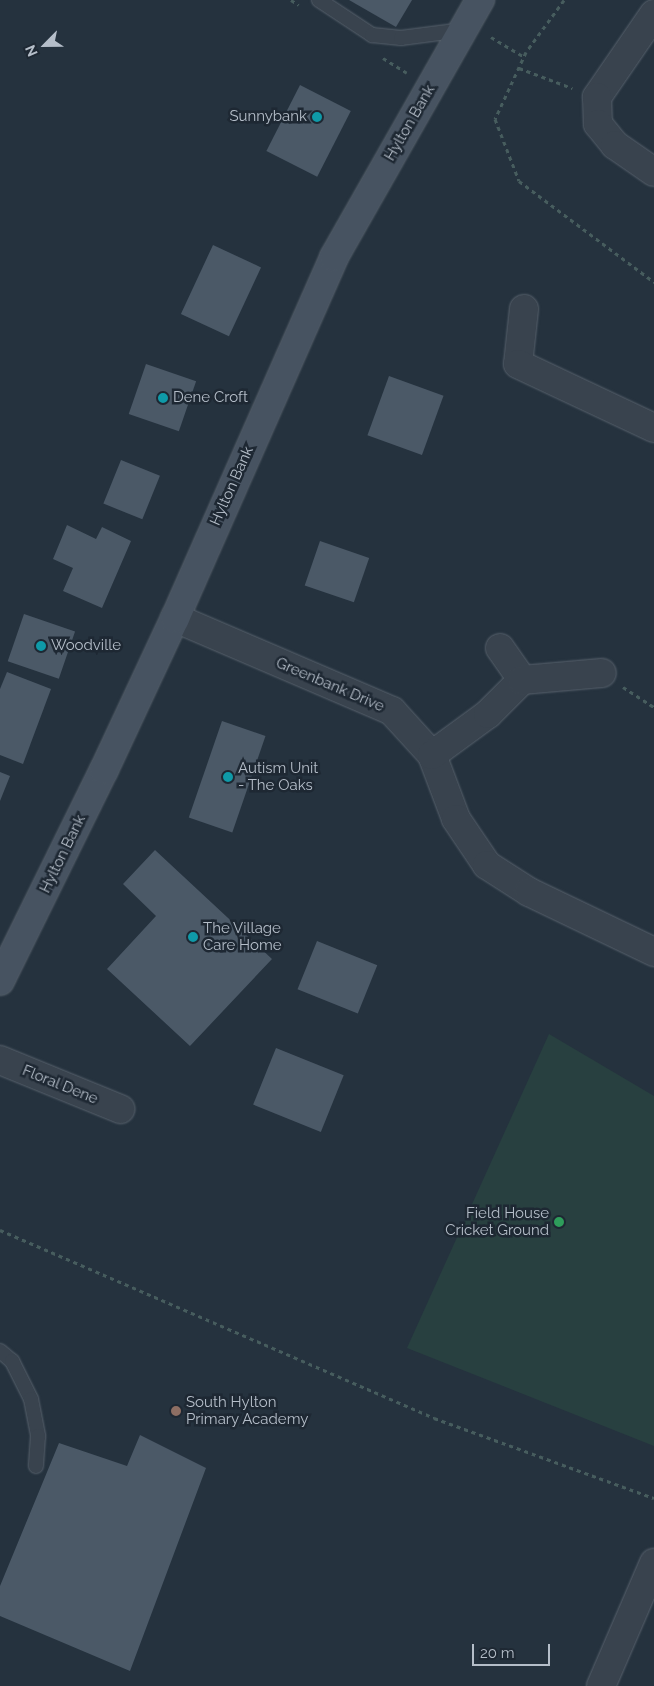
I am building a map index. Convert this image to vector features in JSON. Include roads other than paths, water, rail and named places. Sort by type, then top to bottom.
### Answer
[{"type":"street","points":[[654,14],[596,97],[598,124],[615,145],[654,172]]},
{"type":"street","name":"Hylton Bank","points":[[0,981],[104,770],[174,618],[334,256],[470,18]]},
{"type":"street","points":[[524,309],[518,364],[654,428]]},
{"type":"street","name":"Greenbank Drive","points":[[174,618],[392,711],[432,755],[456,819],[487,865],[529,892],[651,943]]},
{"type":"street","points":[[500,648],[522,680]]},
{"type":"street","points":[[432,755],[488,714],[522,680],[602,673]]},
{"type":"street","name":"Floral Dene","points":[[0,1060],[120,1109]]},
{"type":"street","points":[[601,1686],[654,1563]]},
{"type":"lane","points":[[319,0],[372,35],[401,38],[470,18]]},
{"type":"lane","points":[[0,1352],[12,1361],[31,1399],[38,1436],[36,1466]]},
{"type":"place","name":"Sunnybank","points":[[317,117]]},
{"type":"place","name":"Dene Croft","points":[[163,398]]},
{"type":"place","name":"Woodville","points":[[41,646]]},
{"type":"place","name":"Autism Unit - The Oaks","points":[[228,777]]},
{"type":"place","name":"The Village Care Home","points":[[193,937]]},
{"type":"place","name":"Field House Cricket Ground","points":[[559,1222]]},
{"type":"place","name":"South Hylton Primary Academy","points":[[176,1411]]}]
